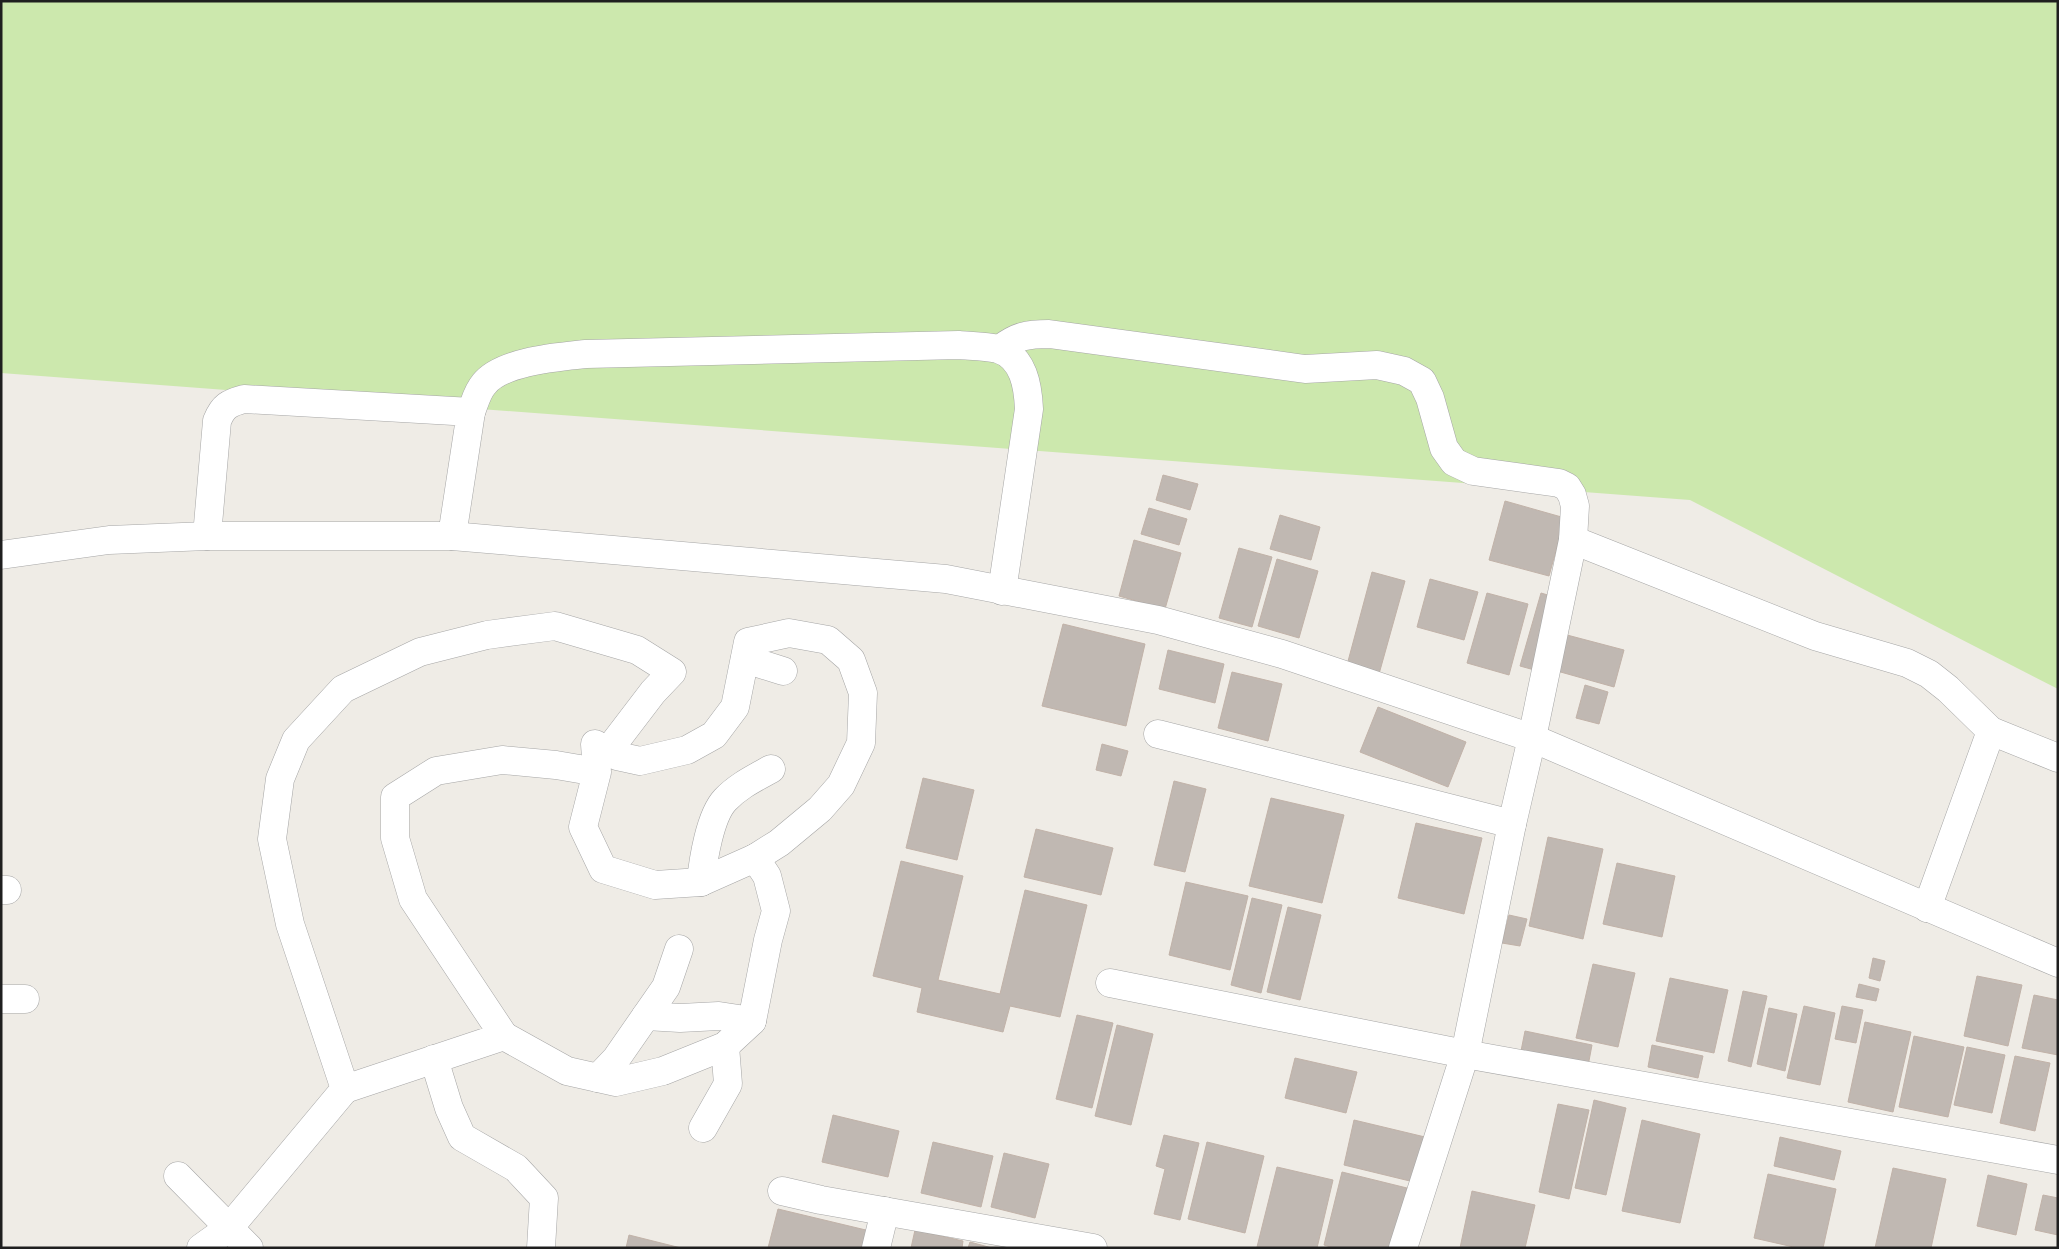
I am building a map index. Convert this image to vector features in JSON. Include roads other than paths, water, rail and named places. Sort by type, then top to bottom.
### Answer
[{"type":"street","points":[[1000,349],[1013,340],[1031,334],[1049,334],[1305,369],[1377,365],[1404,371],[1422,381],[1430,398],[1444,448],[1454,462],[1473,471],[1517,478],[1548,480],[1567,487],[1572,495],[1575,506],[1573,540],[1512,824],[1466,1054],[1403,1248]]},
{"type":"street","points":[[452,536],[471,412],[478,392],[484,383],[493,376],[535,360],[586,354],[959,345],[1000,349],[1013,358],[1023,372],[1028,389],[1029,409],[1002,591]]},
{"type":"street","points":[[207,536],[217,421],[222,410],[229,403],[244,399],[471,412]]},
{"type":"street","points":[[1,555],[109,540],[207,536],[452,536],[946,579],[1158,620],[1282,654],[1532,738],[2058,963]]},
{"type":"street","points":[[1573,540],[1815,636],[1907,663],[1929,674],[1942,684],[1991,731],[2058,758]]},
{"type":"street","points":[[345,1089],[290,924],[272,839],[280,778],[296,740],[343,689],[420,652],[487,635],[555,626],[637,650],[672,672],[653,692],[613,766],[583,827],[603,869],[654,885],[701,882],[755,858],[779,843],[820,809],[841,785],[861,743],[863,694],[851,660],[828,640],[790,634],[748,642],[736,707],[714,735],[687,750],[613,766],[556,765],[502,760],[436,772],[395,797],[395,838],[413,899],[504,1036],[566,1071],[616,1082],[663,1071],[725,1046],[752,1021],[768,940],[776,911],[767,876],[755,858]]},
{"type":"street","points":[[746,659],[783,671]]},
{"type":"street","points":[[1927,908],[1991,731]]},
{"type":"street","points":[[1158,734],[1512,824]]},
{"type":"street","points":[[701,882],[704,854],[712,826],[724,801],[745,783],[770,769]]},
{"type":"street","points":[[598,1078],[616,1059],[666,987],[679,949]]},
{"type":"street","points":[[1110,983],[1466,1054],[2058,1160]]},
{"type":"street","points":[[646,1016],[680,1018],[719,1016],[752,1021]]},
{"type":"street","points":[[202,1248],[229,1228],[345,1089],[504,1036]]},
{"type":"street","points":[[703,1128],[728,1084],[725,1046]]},
{"type":"street","points":[[434,1060],[449,1108],[462,1136],[516,1168],[544,1198],[540,1248]]},
{"type":"street","points":[[178,1176],[249,1248]]},
{"type":"street","points":[[782,1191],[821,1200],[1093,1248]]},
{"type":"street","points":[[876,1248],[885,1211]]}]
